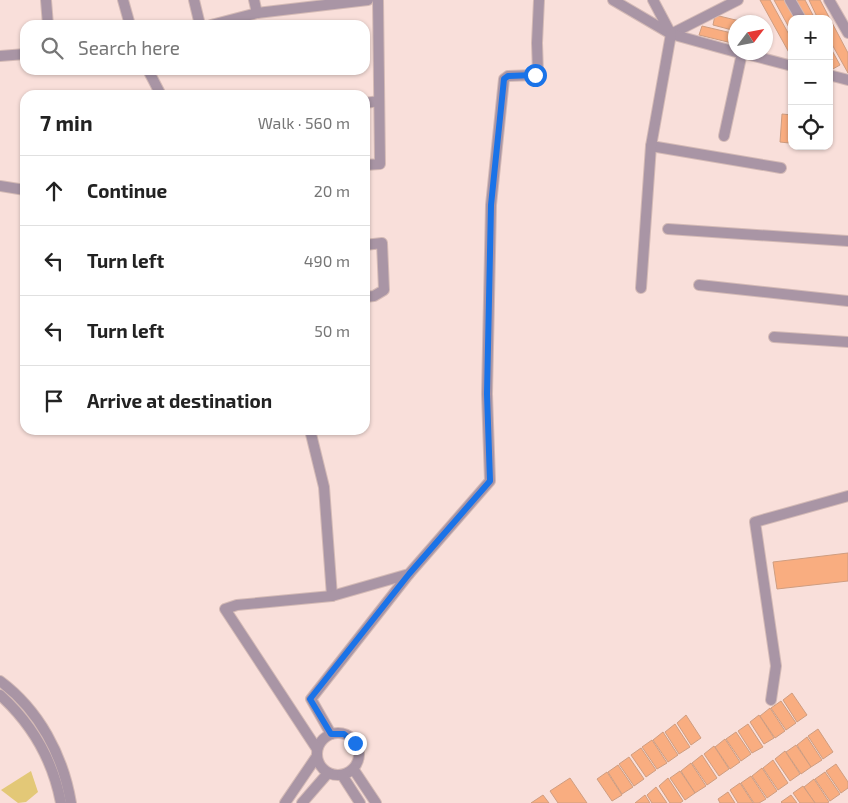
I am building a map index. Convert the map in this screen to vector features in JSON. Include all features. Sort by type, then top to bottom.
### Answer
[{"type":"street","points":[[46,0],[48,20]]},
{"type":"street","points":[[123,0],[129,20]]},
{"type":"street","points":[[194,0],[199,20]]},
{"type":"street","points":[[254,0],[257,13]]},
{"type":"street","points":[[230,20],[257,13],[368,0]]},
{"type":"street","points":[[370,165],[380,164],[378,0]]},
{"type":"street","points":[[331,734],[310,699],[409,574],[490,481],[487,394],[491,205],[498,130],[504,79],[508,76],[535,75],[538,73],[539,0]]},
{"type":"street","points":[[613,0],[671,34],[728,49]]},
{"type":"street","points":[[641,288],[651,146],[671,34],[653,0]]},
{"type":"street","points":[[671,34],[738,0]]},
{"type":"street","points":[[790,0],[799,15]]},
{"type":"street","points":[[829,0],[848,33]]},
{"type":"street","points":[[0,56],[20,54]]},
{"type":"street","points":[[724,136],[738,60]]},
{"type":"street","points":[[769,60],[788,65]]},
{"type":"street","points":[[151,75],[158,90]]},
{"type":"street","points":[[833,75],[848,80]]},
{"type":"street","points":[[370,102],[380,101]]},
{"type":"street","points":[[651,146],[781,168]]},
{"type":"street","points":[[0,186],[20,189]]},
{"type":"street","points":[[668,229],[848,241]]},
{"type":"street","points":[[370,244],[382,243],[384,290],[370,297]]},
{"type":"street","points":[[699,285],[848,301]]},
{"type":"street","points":[[774,337],[848,342]]},
{"type":"street","points":[[311,435],[324,487],[332,596]]},
{"type":"street","points":[[771,700],[776,666],[755,522],[848,496]]},
{"type":"street","points":[[286,803],[317,752],[325,738],[331,734],[344,734],[355,743],[359,756],[354,770],[342,775],[328,773],[318,763],[317,752],[226,609],[237,605],[332,596],[409,574]]},
{"type":"street","points":[[0,681],[24,703],[49,738],[61,764],[71,803]]},
{"type":"street","points":[[0,695],[20,714],[37,739],[52,771],[61,803]]},
{"type":"street","points":[[354,770],[376,803]]},
{"type":"street","points":[[302,803],[328,773]]},
{"type":"street","points":[[342,775],[360,803]]},
{"type":"shaded area","points":[[31,771],[38,792],[26,802],[18,803],[1,790]]},
{"type":"building","points":[[760,0],[770,0],[788,33],[788,51],[773,24],[773,15],[768,15]]},
{"type":"building","points":[[774,0],[785,0],[793,15],[788,15],[788,26]]},
{"type":"building","points":[[793,0],[805,0],[813,15],[801,15]]},
{"type":"building","points":[[809,0],[820,0],[828,15],[816,15]]},
{"type":"building","points":[[715,15],[728,18],[728,29],[713,25]]},
{"type":"building","points":[[833,25],[848,53],[848,73],[833,46]]},
{"type":"building","points":[[702,26],[728,32],[728,42],[699,35]]},
{"type":"building","points":[[833,52],[840,65],[833,69]]},
{"type":"building","points":[[782,114],[788,115],[788,143],[780,142]]},
{"type":"building","points":[[848,553],[848,581],[777,589],[773,562]]},
{"type":"building","points":[[792,693],[807,715],[797,722],[783,700]]},
{"type":"building","points":[[781,701],[796,723],[786,730],[771,708]]},
{"type":"building","points":[[770,708],[785,731],[775,738],[760,716]]},
{"type":"building","points":[[686,715],[701,738],[691,745],[677,723]]},
{"type":"building","points":[[759,715],[774,738],[764,744],[750,722]]},
{"type":"building","points":[[675,724],[690,747],[679,754],[665,732]]},
{"type":"building","points":[[748,724],[763,747],[752,753],[738,731]]},
{"type":"building","points":[[818,729],[833,752],[823,759],[808,736]]},
{"type":"building","points":[[663,732],[678,755],[668,762],[653,740]]},
{"type":"building","points":[[736,732],[751,754],[741,761],[726,739]]},
{"type":"building","points":[[807,737],[822,760],[811,767],[797,745]]},
{"type":"building","points":[[725,739],[740,762],[730,769],[715,747]]},
{"type":"building","points":[[652,740],[667,763],[657,769],[642,747]]},
{"type":"building","points":[[796,745],[811,767],[801,774],[786,752]]},
{"type":"building","points":[[714,746],[729,769],[719,776],[704,754]]},
{"type":"building","points":[[641,748],[656,770],[646,777],[631,755]]},
{"type":"building","points":[[785,751],[800,774],[790,781],[775,759]]},
{"type":"building","points":[[702,755],[717,778],[707,785],[692,763]]},
{"type":"building","points":[[629,757],[644,779],[634,786],[619,764]]},
{"type":"building","points":[[773,760],[788,783],[778,790],[763,768]]},
{"type":"building","points":[[691,763],[706,786],[695,793],[681,771]]},
{"type":"building","points":[[836,764],[848,782],[848,788],[841,793],[826,771]]},
{"type":"building","points":[[618,765],[633,787],[622,794],[608,772]]},
{"type":"building","points":[[762,768],[777,791],[767,798],[752,776]]},
{"type":"building","points":[[680,771],[695,793],[685,800],[670,778]]},
{"type":"building","points":[[607,772],[622,795],[612,801],[597,779]]},
{"type":"building","points":[[825,772],[840,794],[830,801],[815,779]]},
{"type":"building","points":[[751,776],[766,799],[759,803],[754,803],[741,783]]},
{"type":"building","points":[[570,778],[587,803],[558,803],[550,791]]},
{"type":"building","points":[[668,778],[683,801],[680,803],[670,803],[659,786]]},
{"type":"building","points":[[814,779],[829,802],[815,803],[804,787]]},
{"type":"building","points":[[740,783],[753,803],[738,803],[730,790]]},
{"type":"building","points":[[803,786],[815,803],[800,803],[793,793]]},
{"type":"building","points":[[656,787],[667,803],[652,803],[647,795]]},
{"type":"building","points":[[728,792],[735,803],[720,803],[718,799]]},
{"type":"building","points":[[543,795],[549,803],[531,803]]},
{"type":"building","points":[[645,795],[650,803],[635,803]]},
{"type":"building","points":[[791,795],[797,803],[781,802]]},
{"type":"route","points":[[355,743],[344,734],[331,734],[310,699],[409,574],[490,481],[487,394],[491,205],[498,130],[504,79],[508,76],[535,75]]}]
